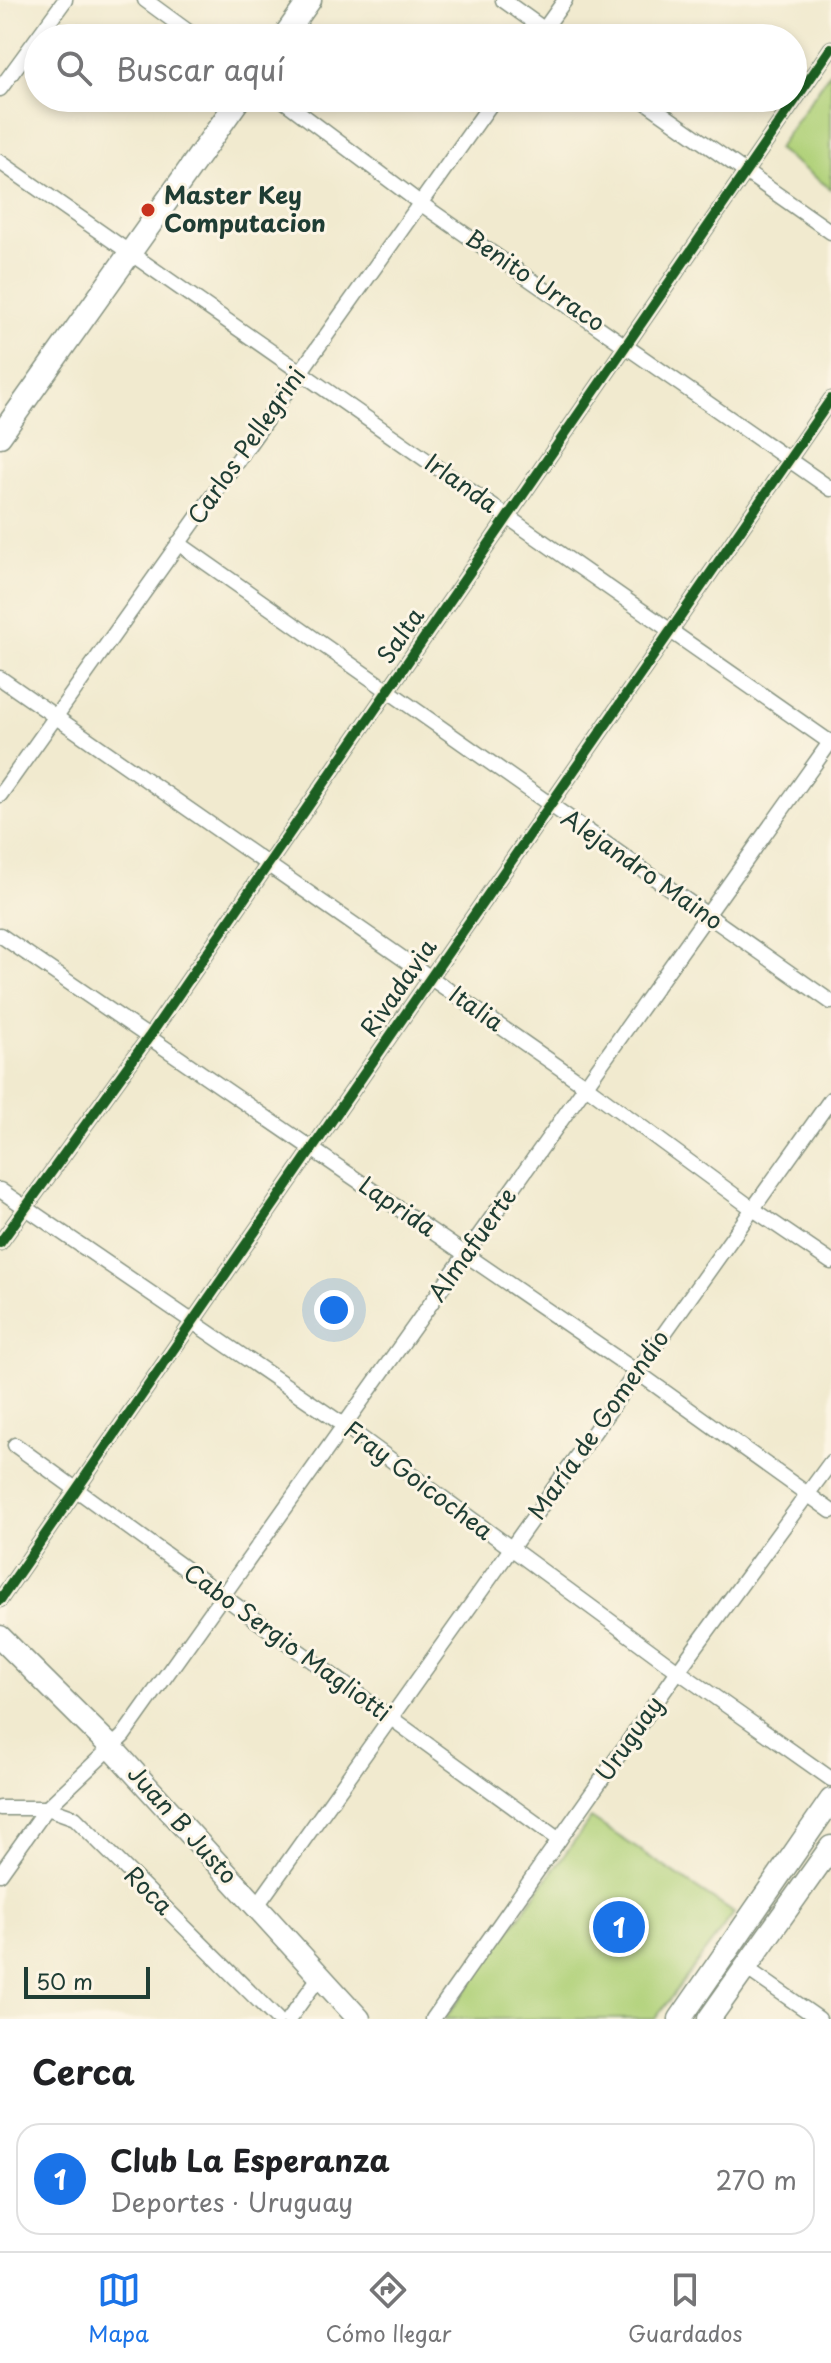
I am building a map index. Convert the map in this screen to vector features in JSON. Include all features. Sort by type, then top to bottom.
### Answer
[{"type":"main road","points":[[293,24],[310,0]]},
{"type":"main road","points":[[3,425],[230,112]]},
{"type":"main road","name":"Juan B Justo","points":[[0,1637],[111,1747],[359,2019]]},
{"type":"main road","points":[[680,2019],[831,1800]]},
{"type":"main road","points":[[709,2019],[831,1847]]},
{"type":"street","points":[[47,24],[65,0]]},
{"type":"street","points":[[145,0],[178,24]]},
{"type":"street","points":[[503,0],[532,24]]},
{"type":"street","points":[[552,24],[565,0]]},
{"type":"street","name":"Salta","points":[[807,83],[831,48]]},
{"type":"street","points":[[0,89],[24,56]]},
{"type":"street","name":"Benito Urraco","points":[[299,112],[420,203],[627,344],[831,489]]},
{"type":"street","name":"Carlos Pellegrini","points":[[0,795],[485,112]]},
{"type":"street","points":[[660,112],[831,232]]},
{"type":"street","name":"Salta","points":[[0,1243],[149,1037],[787,112]]},
{"type":"street","name":"Irlanda","points":[[0,162],[831,742]]},
{"type":"street","name":"Rivadavia","points":[[0,1600],[831,399]]},
{"type":"street","name":"Alejandro Maino","points":[[178,543],[831,1002]]},
{"type":"street","name":"Italia","points":[[0,678],[586,1086],[753,1209],[831,1262]]},
{"type":"street","name":"Almafuerte","points":[[111,1747],[123,1736],[831,742]]},
{"type":"street","name":"Laprida","points":[[0,935],[637,1372],[831,1511]]},
{"type":"street","name":"María de Gomendio","points":[[256,1907],[831,1099]]},
{"type":"street","name":"Fray Goicochea","points":[[0,1190],[345,1426],[510,1549],[831,1779]]},
{"type":"street","name":"Cabo Sergio Magliotti","points":[[15,1445],[559,1840]]},
{"type":"street","name":"Uruguay","points":[[433,2019],[678,1671],[831,1462]]},
{"type":"street","points":[[0,1874],[47,1808],[111,1747]]},
{"type":"street","name":"Roca","points":[[0,1808],[47,1808],[75,1818],[277,2019]]},
{"type":"street","points":[[746,1968],[819,2019]]},
{"type":"street","points":[[289,2019],[320,1976]]},
{"type":"green space","points":[[831,71],[831,189],[777,149],[803,112],[807,112],[807,106]]},
{"type":"green space","points":[[591,1818],[734,1913],[655,2019],[445,2019]]},
{"type":"cycle path","points":[[807,83],[831,48]]},
{"type":"cycle path","points":[[0,1243],[149,1037],[787,112]]},
{"type":"cycle path","points":[[0,1600],[831,399]]},
{"type":"place","name":"Master Key Computacion","points":[[148,210]]},
{"type":"place","name":"Club La Esperanza","points":[[619,1927]]}]
